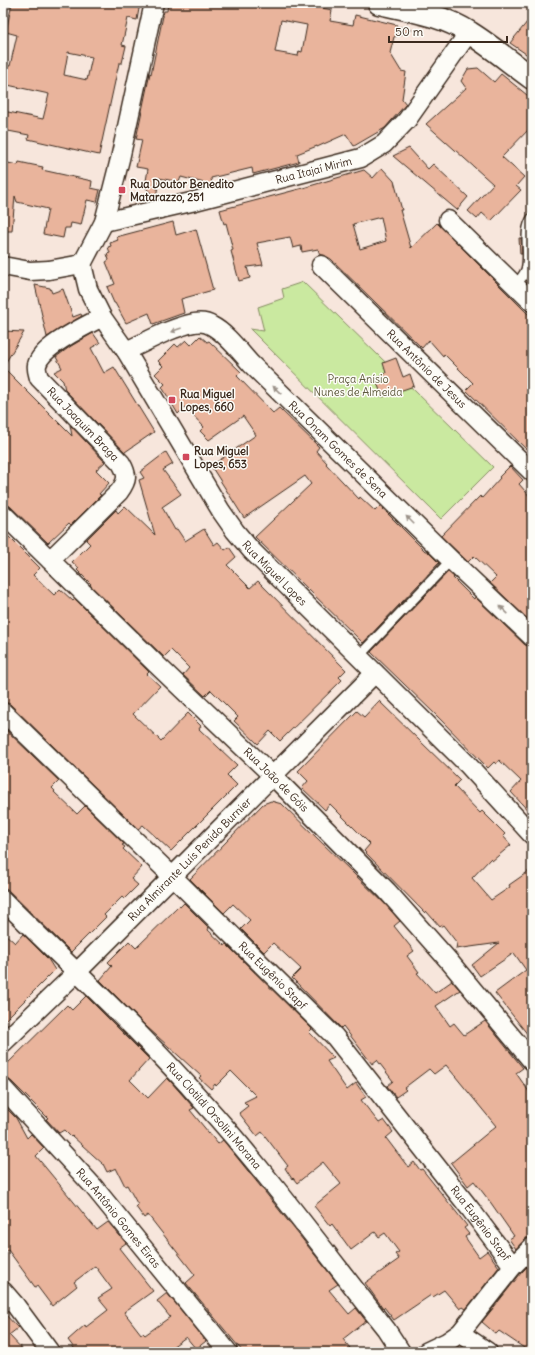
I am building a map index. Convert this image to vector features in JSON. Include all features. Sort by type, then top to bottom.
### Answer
[{"type":"street","points":[[3,266],[30,271],[49,270],[82,264],[104,222],[120,159],[154,3]]},
{"type":"street","points":[[379,3],[424,13],[469,32],[532,78]]},
{"type":"street","name":"Rua Itajaí Mirim","points":[[104,222],[191,202],[361,158],[384,144],[407,120],[469,32]]},
{"type":"street","points":[[448,220],[524,277],[532,302]]},
{"type":"street","name":"Rua Miguel Lopes","points":[[82,264],[88,289],[102,317],[126,351],[217,504],[235,531],[251,550],[467,764],[532,835]]},
{"type":"street","name":"Rua Antônio de Jesus","points":[[320,265],[532,472]]},
{"type":"street","name":"Rua Joaquim Braga","points":[[50,560],[120,492],[126,482],[126,471],[121,463],[39,378],[36,366],[42,356],[54,345],[102,317]]},
{"type":"street","name":"Rua Onam Gomes de Sena","points":[[126,351],[167,332],[195,323],[204,322],[221,332],[251,364],[451,560],[532,637]]},
{"type":"street","name":"Rua João de Góis","points":[[3,514],[273,776],[387,890],[449,960],[532,1061]]},
{"type":"street","name":"Rua Almirante Luís Penido Burnier","points":[[3,1043],[76,973],[374,673]]},
{"type":"street","name":"Rua Eugênio Stapf","points":[[3,712],[335,1037],[471,1210],[513,1266]]},
{"type":"street","name":"Rua Clotildi Orsolini Morana","points":[[3,900],[136,1030],[208,1107],[258,1166],[386,1328],[401,1352]]},
{"type":"street","name":"Rua Antônio Gomes Eiras","points":[[3,1088],[92,1186],[228,1352]]},
{"type":"street","points":[[426,1352],[447,1342],[460,1333],[513,1266],[532,1247]]},
{"type":"street","points":[[3,1291],[50,1352]]},
{"type":"street","points":[[460,1333],[488,1352]]},
{"type":"lane","points":[[524,277],[528,260],[528,226],[532,218]]},
{"type":"lane","points":[[358,657],[451,560]]},
{"type":"green space","name":"Praça Anísio Nunes de Almeida","points":[[303,282],[493,467],[441,519],[250,329],[264,331],[258,307],[284,298],[282,289]]},
{"type":"building","points":[[12,3],[140,3],[137,20],[128,18],[122,45],[126,46],[122,63],[119,63],[99,155],[28,139],[29,135],[3,130],[3,111],[43,119],[49,94],[3,84],[3,65],[10,66],[17,35],[6,32]],"holes":[[[68,52],[92,57],[87,80],[64,75]]]},
{"type":"building","points":[[168,3],[297,3],[332,10],[330,21],[353,25],[355,15],[412,30],[394,37],[390,53],[401,71],[406,72],[402,99],[406,104],[385,128],[354,146],[346,134],[297,154],[299,162],[253,174],[252,168],[211,178],[212,185],[181,177],[179,182],[159,178],[156,198],[145,187],[148,169],[136,167],[142,140],[136,139],[164,11],[167,11]],"holes":[[[281,20],[307,25],[302,52],[299,51],[298,56],[275,52]]]},
{"type":"building","points":[[532,16],[532,58],[510,43]]},
{"type":"building","points":[[478,68],[494,82],[501,74],[532,99],[532,126],[502,157],[524,177],[516,186],[521,190],[491,221],[482,213],[477,219],[468,211],[493,184],[426,124],[466,88],[461,81],[468,69]]},
{"type":"building","points":[[409,148],[428,169],[433,164],[468,197],[457,210],[393,156]]},
{"type":"building","points":[[3,162],[18,165],[19,162],[43,167],[42,170],[92,181],[91,188],[100,190],[97,202],[87,200],[81,225],[71,223],[70,228],[65,228],[63,238],[43,234],[48,209],[17,202],[15,196],[12,231],[3,231]]},
{"type":"building","points":[[382,168],[394,181],[402,210],[400,210],[411,248],[437,223],[532,318],[532,455],[466,390],[473,383],[444,354],[443,356],[429,340],[422,348],[331,259],[324,255],[320,255],[318,249],[302,252],[301,246],[293,248],[290,237],[257,243],[263,265],[247,267],[250,278],[239,281],[231,251],[233,250],[226,223],[224,224],[220,210],[364,170],[373,178]],"holes":[[[381,217],[386,241],[360,249],[353,224]]]},
{"type":"building","points":[[173,222],[176,235],[196,229],[213,290],[181,299],[184,313],[153,324],[149,313],[126,323],[114,303],[107,287],[115,284],[106,262],[109,260],[107,254],[110,253],[108,247],[111,246],[110,243],[118,240],[116,237]]},
{"type":"building","points":[[519,238],[521,238],[522,254],[520,254]]},
{"type":"building","points":[[35,285],[50,288],[52,293],[63,289],[73,317],[81,314],[82,316],[47,337]]},
{"type":"building","points":[[3,331],[24,332],[3,367]]},
{"type":"building","points":[[93,333],[100,343],[91,348],[104,373],[114,367],[154,432],[125,452],[65,390],[63,381],[54,372],[62,368],[56,357]]},
{"type":"building","points":[[200,336],[207,342],[209,341],[241,372],[237,376],[273,413],[279,408],[319,447],[316,451],[327,463],[326,464],[359,499],[360,497],[375,511],[380,506],[439,563],[363,643],[255,537],[311,484],[305,476],[244,518],[211,466],[256,435],[243,416],[209,440],[200,431],[204,427],[185,407],[178,414],[162,387],[165,384],[155,374],[163,366],[158,361],[175,344],[178,347],[186,340],[191,345]]},
{"type":"building","points":[[396,358],[403,377],[410,374],[414,386],[382,397],[376,379],[386,373],[383,363]]},
{"type":"building","points":[[3,367],[72,436],[70,425],[105,462],[96,470],[109,483],[99,494],[101,495],[71,525],[69,523],[48,543],[10,506],[3,504]]},
{"type":"building","points":[[166,452],[173,464],[163,470],[181,494],[162,507],[175,530],[177,529],[185,541],[204,529],[214,545],[218,542],[225,550],[229,547],[236,557],[227,565],[250,588],[258,581],[346,670],[339,677],[342,680],[280,741],[270,731],[258,744],[234,721],[238,717],[211,690],[205,696],[183,675],[189,668],[171,650],[164,657],[90,585],[91,584],[77,570],[79,568],[72,562],[90,544],[86,540],[116,510],[118,513],[125,506],[155,535],[139,480],[144,478],[140,472]]},
{"type":"building","points":[[510,466],[523,480],[519,484],[532,499],[532,623],[490,583],[496,577],[474,556],[468,562],[441,536],[480,496],[482,498]]},
{"type":"building","points":[[3,531],[40,568],[33,575],[54,595],[60,589],[73,601],[75,599],[149,672],[147,674],[160,686],[133,714],[161,741],[188,713],[201,726],[199,729],[237,765],[227,775],[237,785],[171,851],[143,825],[138,829],[10,704],[3,702]]},
{"type":"building","points":[[448,572],[474,599],[475,597],[525,645],[532,647],[532,815],[511,792],[521,781],[499,760],[496,764],[494,762],[488,768],[371,652]]},
{"type":"building","points":[[379,701],[460,780],[454,786],[480,813],[482,811],[505,834],[503,836],[511,845],[492,861],[490,859],[472,878],[491,900],[532,869],[532,1040],[495,993],[526,970],[514,953],[480,976],[472,965],[499,943],[456,949],[457,943],[443,925],[440,927],[426,911],[425,913],[364,851],[370,844],[330,804],[325,810],[302,788],[308,781],[298,771],[357,711],[364,717]]},
{"type":"building","points":[[3,727],[59,781],[52,788],[55,791],[54,792],[77,814],[85,806],[124,844],[122,845],[125,847],[123,849],[142,867],[131,879],[138,885],[124,899],[122,897],[104,915],[106,917],[71,952],[3,885]]},
{"type":"building","points":[[271,801],[282,804],[388,907],[400,921],[394,926],[414,951],[407,956],[419,972],[417,973],[435,993],[452,981],[460,990],[436,1006],[450,1026],[454,1023],[464,1035],[485,1021],[523,1068],[516,1073],[532,1096],[532,1237],[525,1239],[516,1249],[509,1239],[514,1236],[491,1203],[474,1181],[468,1186],[451,1163],[496,1126],[446,1065],[434,1074],[429,1069],[404,1088],[406,1090],[396,1097],[387,1086],[393,1081],[377,1060],[372,1064],[343,1026],[341,1028],[292,978],[301,969],[273,943],[264,952],[241,929],[250,920],[233,904],[224,913],[190,879],[263,804]]},
{"type":"building","points":[[184,903],[209,928],[208,930],[225,946],[226,944],[312,1029],[309,1032],[334,1058],[327,1061],[347,1090],[356,1083],[366,1097],[361,1100],[379,1123],[384,1120],[393,1132],[386,1138],[408,1167],[414,1162],[420,1170],[422,1169],[467,1226],[464,1228],[469,1234],[465,1237],[479,1257],[487,1251],[499,1267],[466,1309],[463,1307],[460,1309],[444,1290],[433,1297],[431,1295],[394,1320],[384,1307],[383,1308],[365,1283],[399,1259],[395,1254],[399,1252],[385,1233],[379,1237],[375,1232],[351,1250],[332,1224],[330,1226],[314,1206],[341,1184],[323,1162],[297,1183],[293,1178],[292,1179],[285,1168],[288,1166],[262,1132],[257,1136],[239,1113],[248,1106],[244,1102],[256,1096],[231,1071],[211,1089],[199,1078],[201,1076],[147,1027],[100,980],[112,966],[108,962],[129,941],[136,948],[179,906],[180,907]]},
{"type":"building","points":[[3,932],[15,943],[23,934],[48,959],[55,970],[3,1022]]},
{"type":"building","points":[[86,996],[149,1059],[130,1080],[148,1098],[167,1078],[172,1083],[194,1108],[190,1110],[218,1144],[223,1140],[338,1284],[329,1290],[349,1314],[356,1308],[366,1321],[343,1339],[353,1352],[243,1352],[186,1283],[195,1275],[148,1215],[144,1218],[136,1207],[138,1205],[127,1185],[125,1186],[116,1168],[107,1172],[103,1164],[72,1136],[71,1137],[64,1130],[59,1133],[46,1119],[48,1118],[11,1081],[5,1077],[3,1074],[5,1066],[67,1005],[72,1010]]},
{"type":"building","points":[[3,1105],[16,1118],[27,1138],[31,1134],[44,1148],[36,1156],[97,1230],[108,1222],[126,1243],[119,1248],[153,1291],[124,1312],[141,1334],[143,1333],[145,1335],[170,1317],[157,1301],[167,1293],[206,1341],[196,1349],[186,1337],[165,1352],[77,1352],[68,1340],[85,1325],[86,1327],[108,1310],[98,1298],[112,1289],[95,1266],[74,1282],[77,1286],[52,1306],[37,1286],[35,1287],[8,1250],[3,1253]]},
{"type":"building","points":[[532,1262],[532,1352],[530,1352],[499,1331],[496,1334],[482,1322],[521,1273]]},
{"type":"building","points":[[3,1312],[18,1328],[9,1335],[25,1352],[3,1352]]},
{"type":"place","name":"Rua Doutor Benedito Matarazzo, 251","points":[[122,190]]},
{"type":"place","name":"Rua Miguel Lopes, 660","points":[[172,400]]},
{"type":"place","name":"Rua Miguel Lopes, 653","points":[[186,457]]}]
